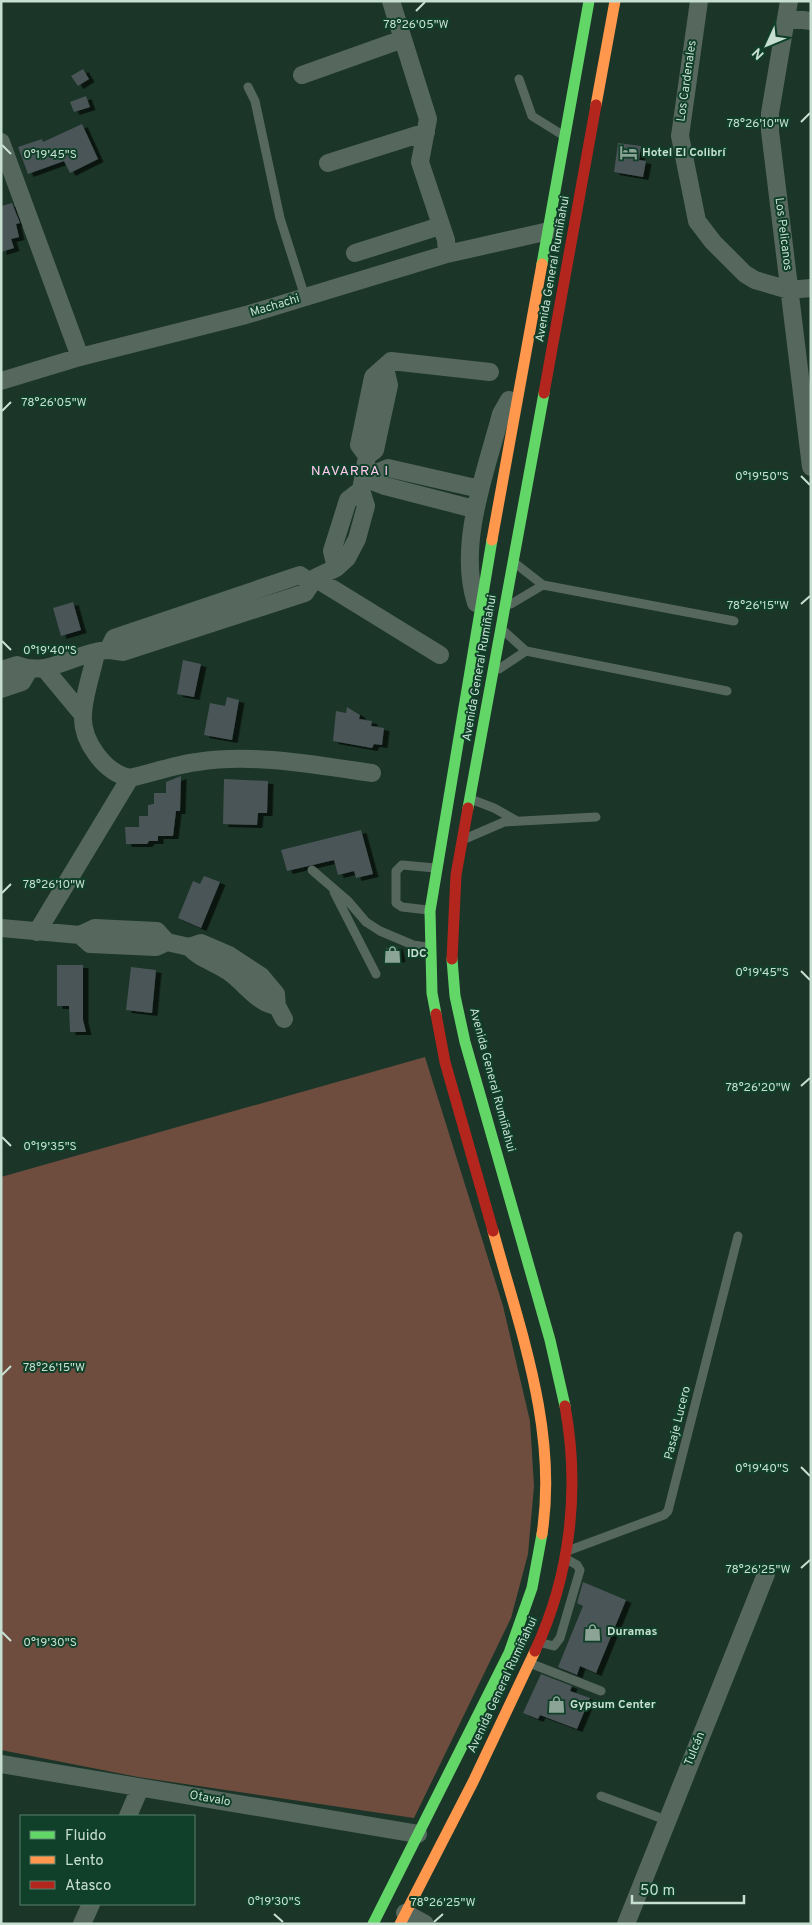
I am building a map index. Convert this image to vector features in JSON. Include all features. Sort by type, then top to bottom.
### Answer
[{"type":"highway","name":"Avenida General Rumiñahui","points":[[373,1924],[509,1653],[524,1611],[540,1556],[544,1523],[546,1459],[538,1392],[445,1062],[432,993],[430,911],[479,611],[590,1]]},
{"type":"highway","name":"Avenida General Rumiñahui","points":[[402,1918],[473,1782],[540,1642],[549,1619],[567,1555],[572,1473],[568,1422],[562,1388],[465,1042],[453,971],[453,910],[462,840],[615,1]]},
{"type":"street","points":[[391,1],[428,119],[420,162],[446,240],[448,254]]},
{"type":"street","name":"Los Cardenales","points":[[699,1],[680,136],[697,221],[713,242],[745,274],[755,280],[789,290]]},
{"type":"street","points":[[787,10],[811,21]]},
{"type":"street","name":"Los Pelicanos","points":[[787,10],[770,113],[770,130],[811,467]]},
{"type":"street","points":[[302,75],[403,39]]},
{"type":"street","points":[[328,163],[426,132]]},
{"type":"street","points":[[1,142],[80,357]]},
{"type":"street","points":[[355,253],[440,226]]},
{"type":"street","name":"Machachi","points":[[1,381],[80,357],[246,315],[448,254],[549,231]]},
{"type":"street","points":[[789,290],[811,288]]},
{"type":"street","points":[[1,670],[16,665],[36,669],[102,652],[123,652],[305,592],[313,580],[336,568],[348,558],[356,539],[366,506],[362,484],[367,456],[359,445],[373,377],[394,360],[490,372]]},
{"type":"street","points":[[479,611],[470,574],[474,509],[501,414],[520,386]]},
{"type":"street","points":[[362,484],[388,468],[480,489]]},
{"type":"street","points":[[362,484],[385,486],[474,509]]},
{"type":"street","points":[[313,580],[440,655]]},
{"type":"street","points":[[102,652],[83,715],[86,732],[95,752],[120,776],[130,778],[197,762],[247,760],[298,763],[372,773]]},
{"type":"street","points":[[1,689],[22,682],[36,669]]},
{"type":"street","points":[[36,669],[83,715]]},
{"type":"street","points":[[37,932],[130,778]]},
{"type":"street","points":[[1,928],[80,935],[95,928],[157,930],[167,942],[189,947],[198,956],[228,971],[266,1005],[280,1013]]},
{"type":"street","name":"Tulcán","points":[[626,1924],[766,1574]]},
{"type":"street","name":"Otavalo","points":[[1,1764],[418,1834]]},
{"type":"street","points":[[128,1815],[140,1788]]},
{"type":"street","points":[[82,1924],[91,1905]]},
{"type":"street","points":[[402,1918],[425,1924]]},
{"type":"lane","points":[[576,1],[587,17]]},
{"type":"lane","points":[[519,79],[532,116],[554,131],[566,135]]},
{"type":"lane","points":[[248,87],[255,101],[280,218],[305,297]]},
{"type":"lane","points":[[514,562],[543,585],[734,621]]},
{"type":"lane","points":[[505,608],[543,585]]},
{"type":"lane","points":[[502,629],[526,651],[727,690]]},
{"type":"lane","points":[[494,672],[526,651]]},
{"type":"lane","points":[[470,799],[494,808],[518,821]]},
{"type":"lane","points":[[462,840],[497,823],[596,817]]},
{"type":"lane","points":[[430,911],[402,907],[396,903],[396,871],[402,865],[436,869]]},
{"type":"lane","points":[[312,870],[348,901],[366,922],[380,931],[413,944],[430,947]]},
{"type":"lane","points":[[332,886],[376,974]]},
{"type":"lane","name":"Pasaje Lucero","points":[[567,1555],[664,1515],[668,1511],[738,1236]]},
{"type":"lane","points":[[540,1642],[554,1646],[560,1638],[580,1570],[567,1555]]},
{"type":"lane","points":[[530,1663],[601,1691]]},
{"type":"lane","points":[[601,1796],[666,1820]]},
{"type":"shaded area","points":[[425,1057],[503,1306],[530,1421],[534,1486],[528,1554],[511,1618],[414,1818],[138,1777],[1,1750],[1,1177]]},
{"type":"building","points":[[83,69],[89,79],[78,86],[71,76]]},
{"type":"building","points":[[86,96],[90,107],[74,112],[70,102]]},
{"type":"building","points":[[82,124],[98,159],[70,173],[64,161],[28,174],[18,147],[42,139],[43,142]]},
{"type":"building","name":"Hotel El Colibrí","points":[[618,143],[641,146],[639,160],[646,161],[643,177],[614,172]]},
{"type":"building","points":[[12,203],[20,223],[16,224],[19,237],[11,239],[14,248],[1,252],[1,206]]},
{"type":"building","points":[[73,602],[81,630],[61,636],[53,608]]},
{"type":"building","points":[[183,660],[201,664],[194,697],[177,694]]},
{"type":"building","points":[[227,697],[239,700],[232,740],[204,735],[210,703],[225,706]]},
{"type":"building","points":[[347,707],[360,715],[359,719],[372,721],[371,726],[384,728],[382,745],[374,744],[372,748],[333,741],[336,711],[346,713]]},
{"type":"building","points":[[181,776],[180,811],[176,811],[173,836],[158,836],[158,841],[149,841],[147,844],[126,844],[125,827],[139,827],[139,816],[148,816],[148,805],[154,804],[154,793],[166,793],[166,782]]},
{"type":"building","points":[[224,779],[268,781],[267,813],[258,813],[257,825],[223,824]]},
{"type":"building","points":[[361,830],[373,874],[356,878],[354,871],[338,875],[334,860],[287,871],[281,850]]},
{"type":"building","points":[[204,876],[220,882],[201,928],[178,918],[193,881],[200,884]]},
{"type":"building","name":"IDC","points":[[397,946],[400,959],[389,961],[386,948]]},
{"type":"building","points":[[57,965],[83,965],[83,1020],[86,1032],[70,1032],[69,1006],[57,1006]]},
{"type":"building","points":[[131,967],[156,970],[152,1013],[126,1010]]},
{"type":"building","name":"Duramas","points":[[583,1582],[626,1600],[596,1673],[580,1666],[577,1675],[558,1667],[583,1606],[577,1603]]},
{"type":"building","name":"Gypsum Center","points":[[541,1674],[572,1686],[570,1691],[590,1698],[577,1729],[540,1715],[538,1719],[523,1713]]},
{"type":"traffic: fast","points":[[542,264],[589,1]]},
{"type":"traffic: fast","points":[[468,808],[544,393]]},
{"type":"traffic: fast","points":[[436,1014],[432,993],[430,911],[492,540]]},
{"type":"traffic: fast","points":[[452,959],[455,996],[465,1042],[550,1340],[565,1406]]},
{"type":"traffic: fast","points":[[373,1924],[509,1653],[532,1588],[542,1534]]},
{"type":"traffic: slow","points":[[596,105],[615,1]]},
{"type":"traffic: slow","points":[[492,540],[542,264]]},
{"type":"traffic: slow","points":[[493,1231],[525,1343],[541,1419],[546,1495],[542,1534]]},
{"type":"traffic: slow","points":[[400,1924],[473,1782],[535,1651]]},
{"type":"traffic: jam","points":[[544,393],[596,105]]},
{"type":"traffic: jam","points":[[452,959],[456,875],[468,808]]},
{"type":"traffic: jam","points":[[436,1014],[445,1062],[493,1231]]},
{"type":"traffic: jam","points":[[535,1651],[557,1592],[569,1530],[572,1468],[565,1406]]},
{"type":"place","name":"Hotel El Colibrí","points":[[628,153]]},
{"type":"place","name":"IDC","points":[[393,954]]},
{"type":"place","name":"Duramas","points":[[593,1632]]},
{"type":"place","name":"Gypsum Center","points":[[556,1705]]},
{"type":"district","name":"NAVARRA I","points":[[350,471]]}]
